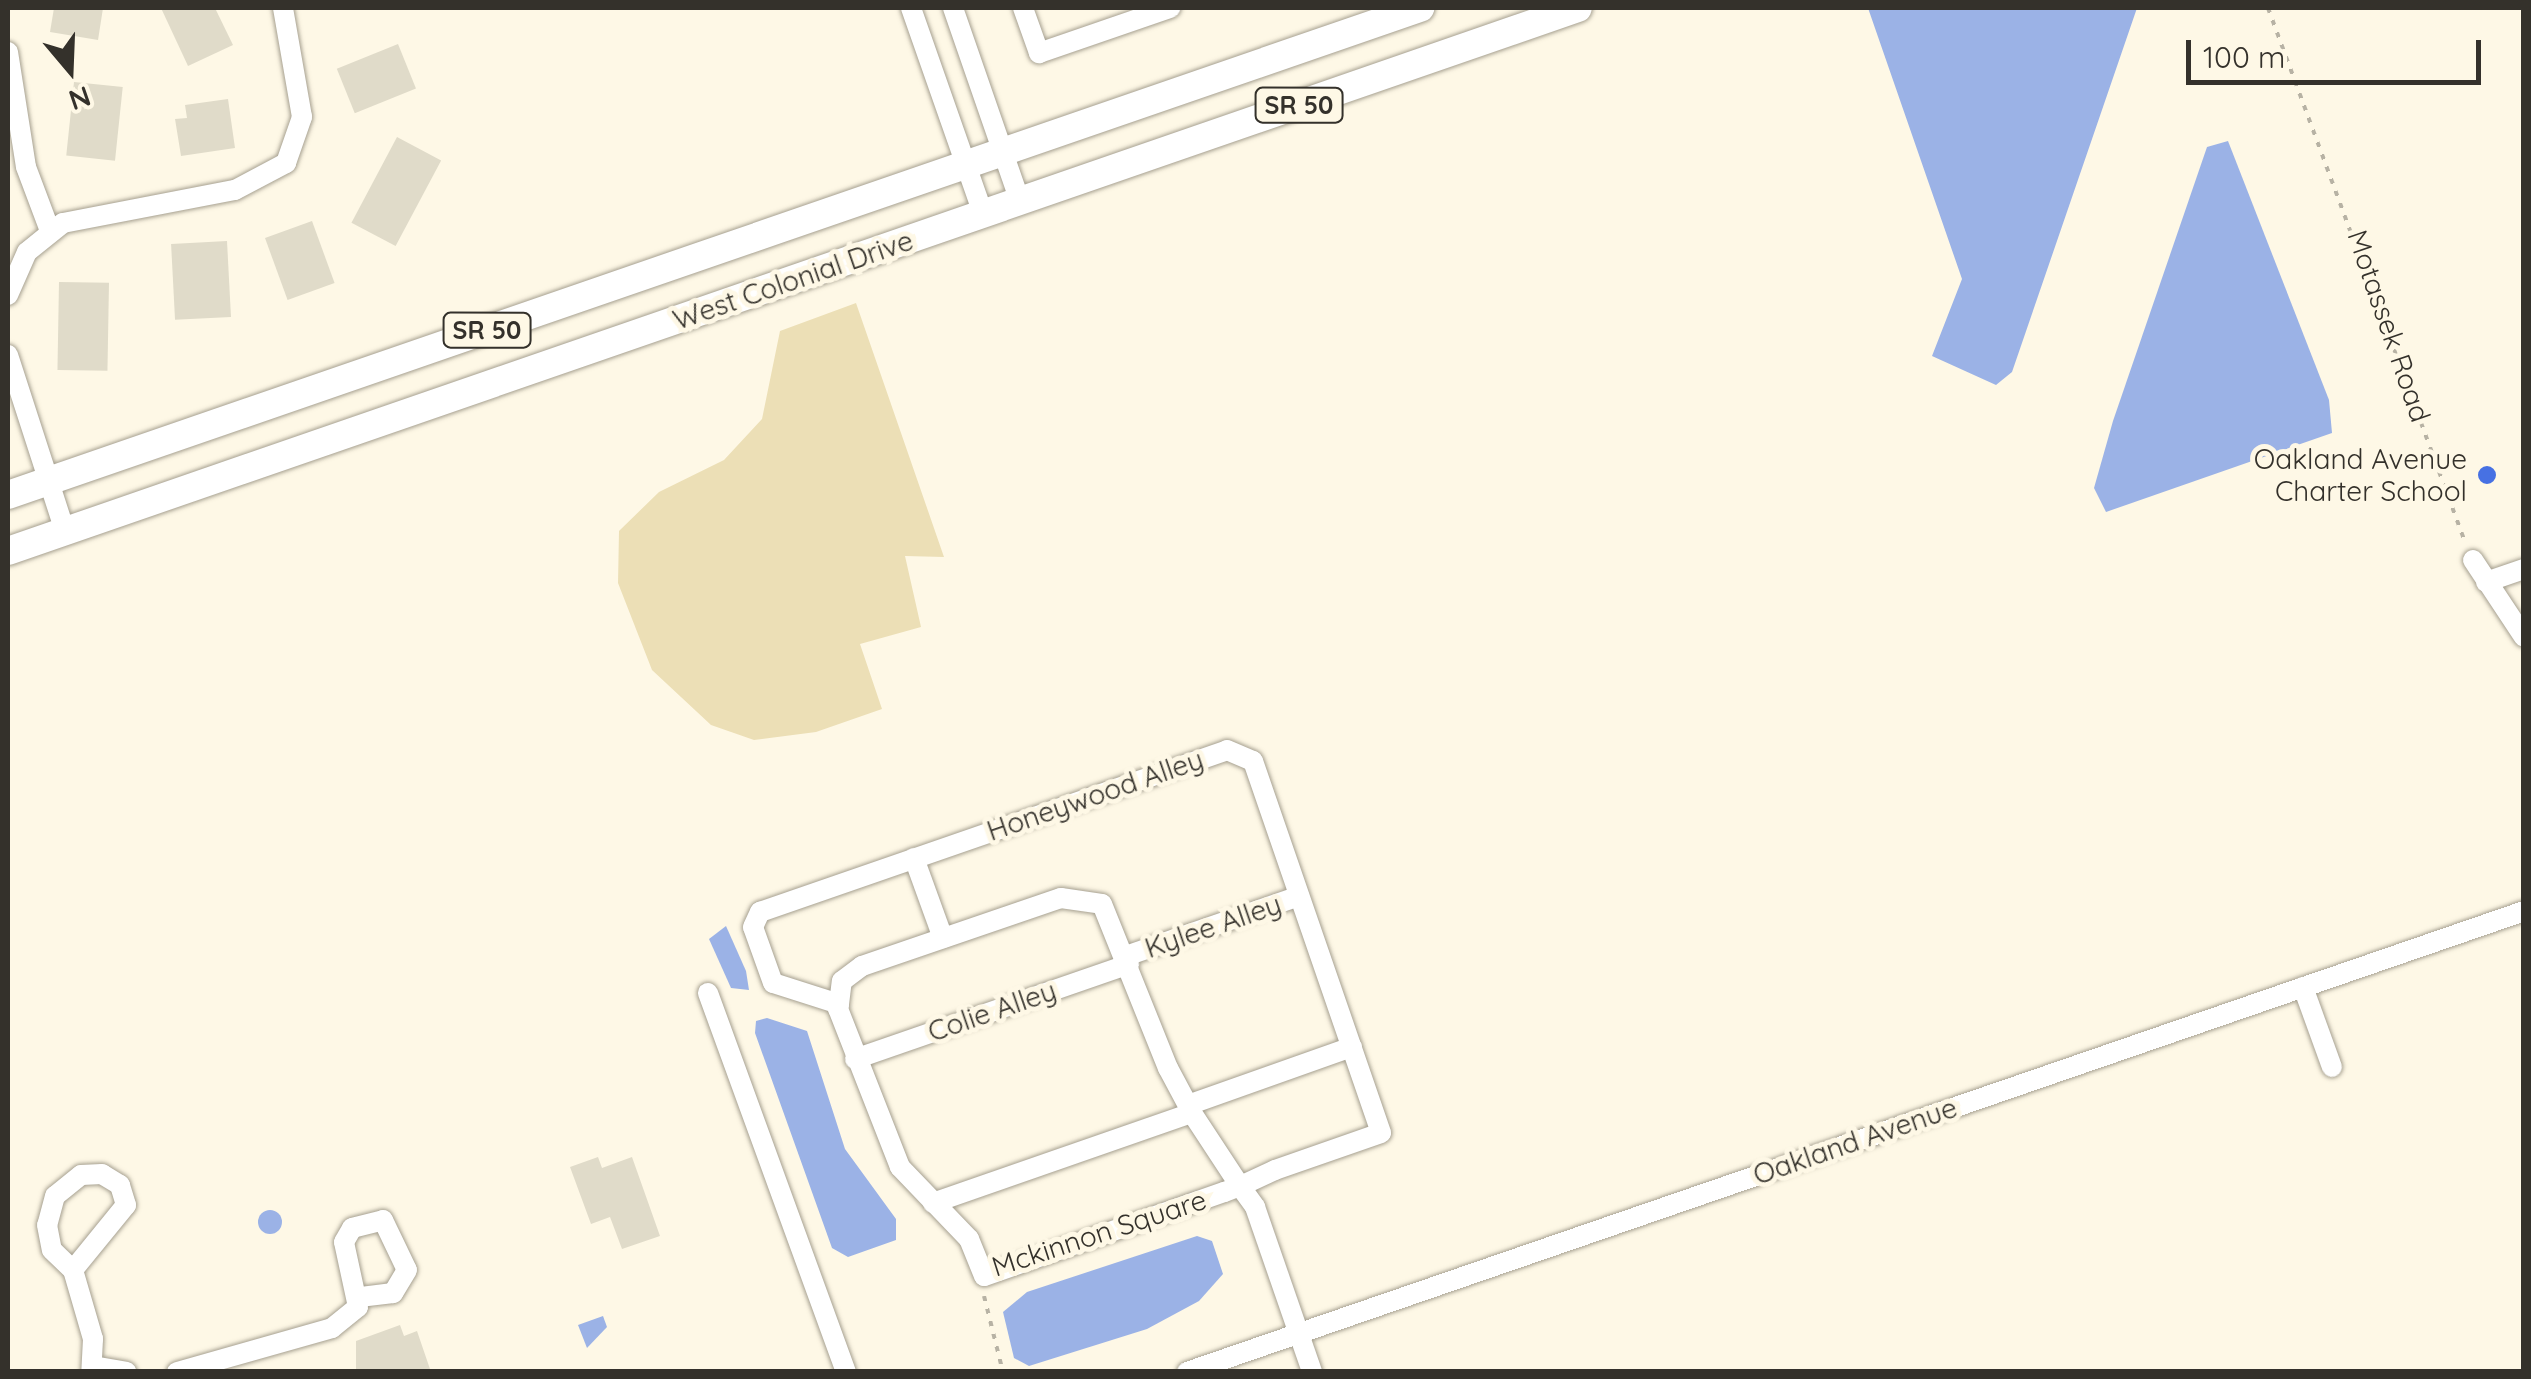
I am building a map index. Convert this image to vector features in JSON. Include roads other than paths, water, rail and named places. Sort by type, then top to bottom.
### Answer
[{"type":"highway","name":"West Colonial Drive","points":[[8,495],[1420,8]]},
{"type":"highway","name":"West Colonial Drive","points":[[8,550],[1578,8]]},
{"type":"street","points":[[8,295],[27,252],[50,231],[112,208],[234,190],[286,163],[302,118],[283,8]]},
{"type":"street","points":[[912,8],[983,214]]},
{"type":"street","points":[[953,8],[1020,202]]},
{"type":"street","points":[[1022,8],[1039,53],[1170,8]]},
{"type":"street","points":[[8,52],[26,167],[50,231]]},
{"type":"street","points":[[8,355],[66,530]]},
{"type":"street","points":[[2473,560],[2522,632]]},
{"type":"street","points":[[2486,582],[2524,569]]},
{"type":"street","name":"Honeywood Alley","points":[[839,1004],[773,983],[754,926],[760,912],[1227,750],[1253,761],[1381,1134],[1240,1186]]},
{"type":"street","points":[[914,858],[943,938]]},
{"type":"street","name":"Kylee Alley","points":[[1127,960],[1300,896]]},
{"type":"street","name":"Mckinnon Square","points":[[1240,1186],[984,1276],[969,1239],[900,1168],[855,1058],[839,1004],[842,981],[862,966],[943,938],[1082,897],[1102,904],[1190,1108],[1240,1186],[1312,1372]]},
{"type":"street","name":"Oakland Avenue","points":[[1188,1372],[2524,910]]},
{"type":"street","name":"Colie Alley","points":[[855,1058],[1127,960]]},
{"type":"street","points":[[2303,987],[2332,1067]]},
{"type":"street","points":[[708,993],[846,1372]]},
{"type":"street","points":[[933,1202],[1352,1047]]},
{"type":"street","points":[[73,1270],[126,1205],[120,1185],[102,1174],[81,1175],[48,1205],[52,1250],[73,1270],[92,1369],[126,1372]]},
{"type":"street","points":[[177,1372],[332,1328],[359,1297]]},
{"type":"water","points":[[1868,8],[2137,8],[2012,372],[1996,385],[1932,356],[1962,279]]},
{"type":"water","points":[[2228,141],[2329,400],[2332,433],[2106,512],[2094,488],[2113,421],[2207,147]]},
{"type":"water","points":[[726,926],[746,971],[749,990],[731,988],[709,939]]},
{"type":"water","points":[[767,1018],[807,1031],[845,1149],[896,1219],[896,1240],[848,1257],[832,1248],[755,1033],[756,1021]]},
{"type":"water","points":[[270,1210],[282,1222],[270,1234],[258,1222]]},
{"type":"water","points":[[1197,1236],[1212,1241],[1223,1274],[1199,1301],[1147,1329],[1029,1366],[1014,1358],[1003,1312],[1027,1292]]},
{"type":"water","points":[[603,1316],[607,1327],[587,1348],[578,1325]]},
{"type":"place","name":"Oakland Avenue Charter School","points":[[2487,475]]}]
